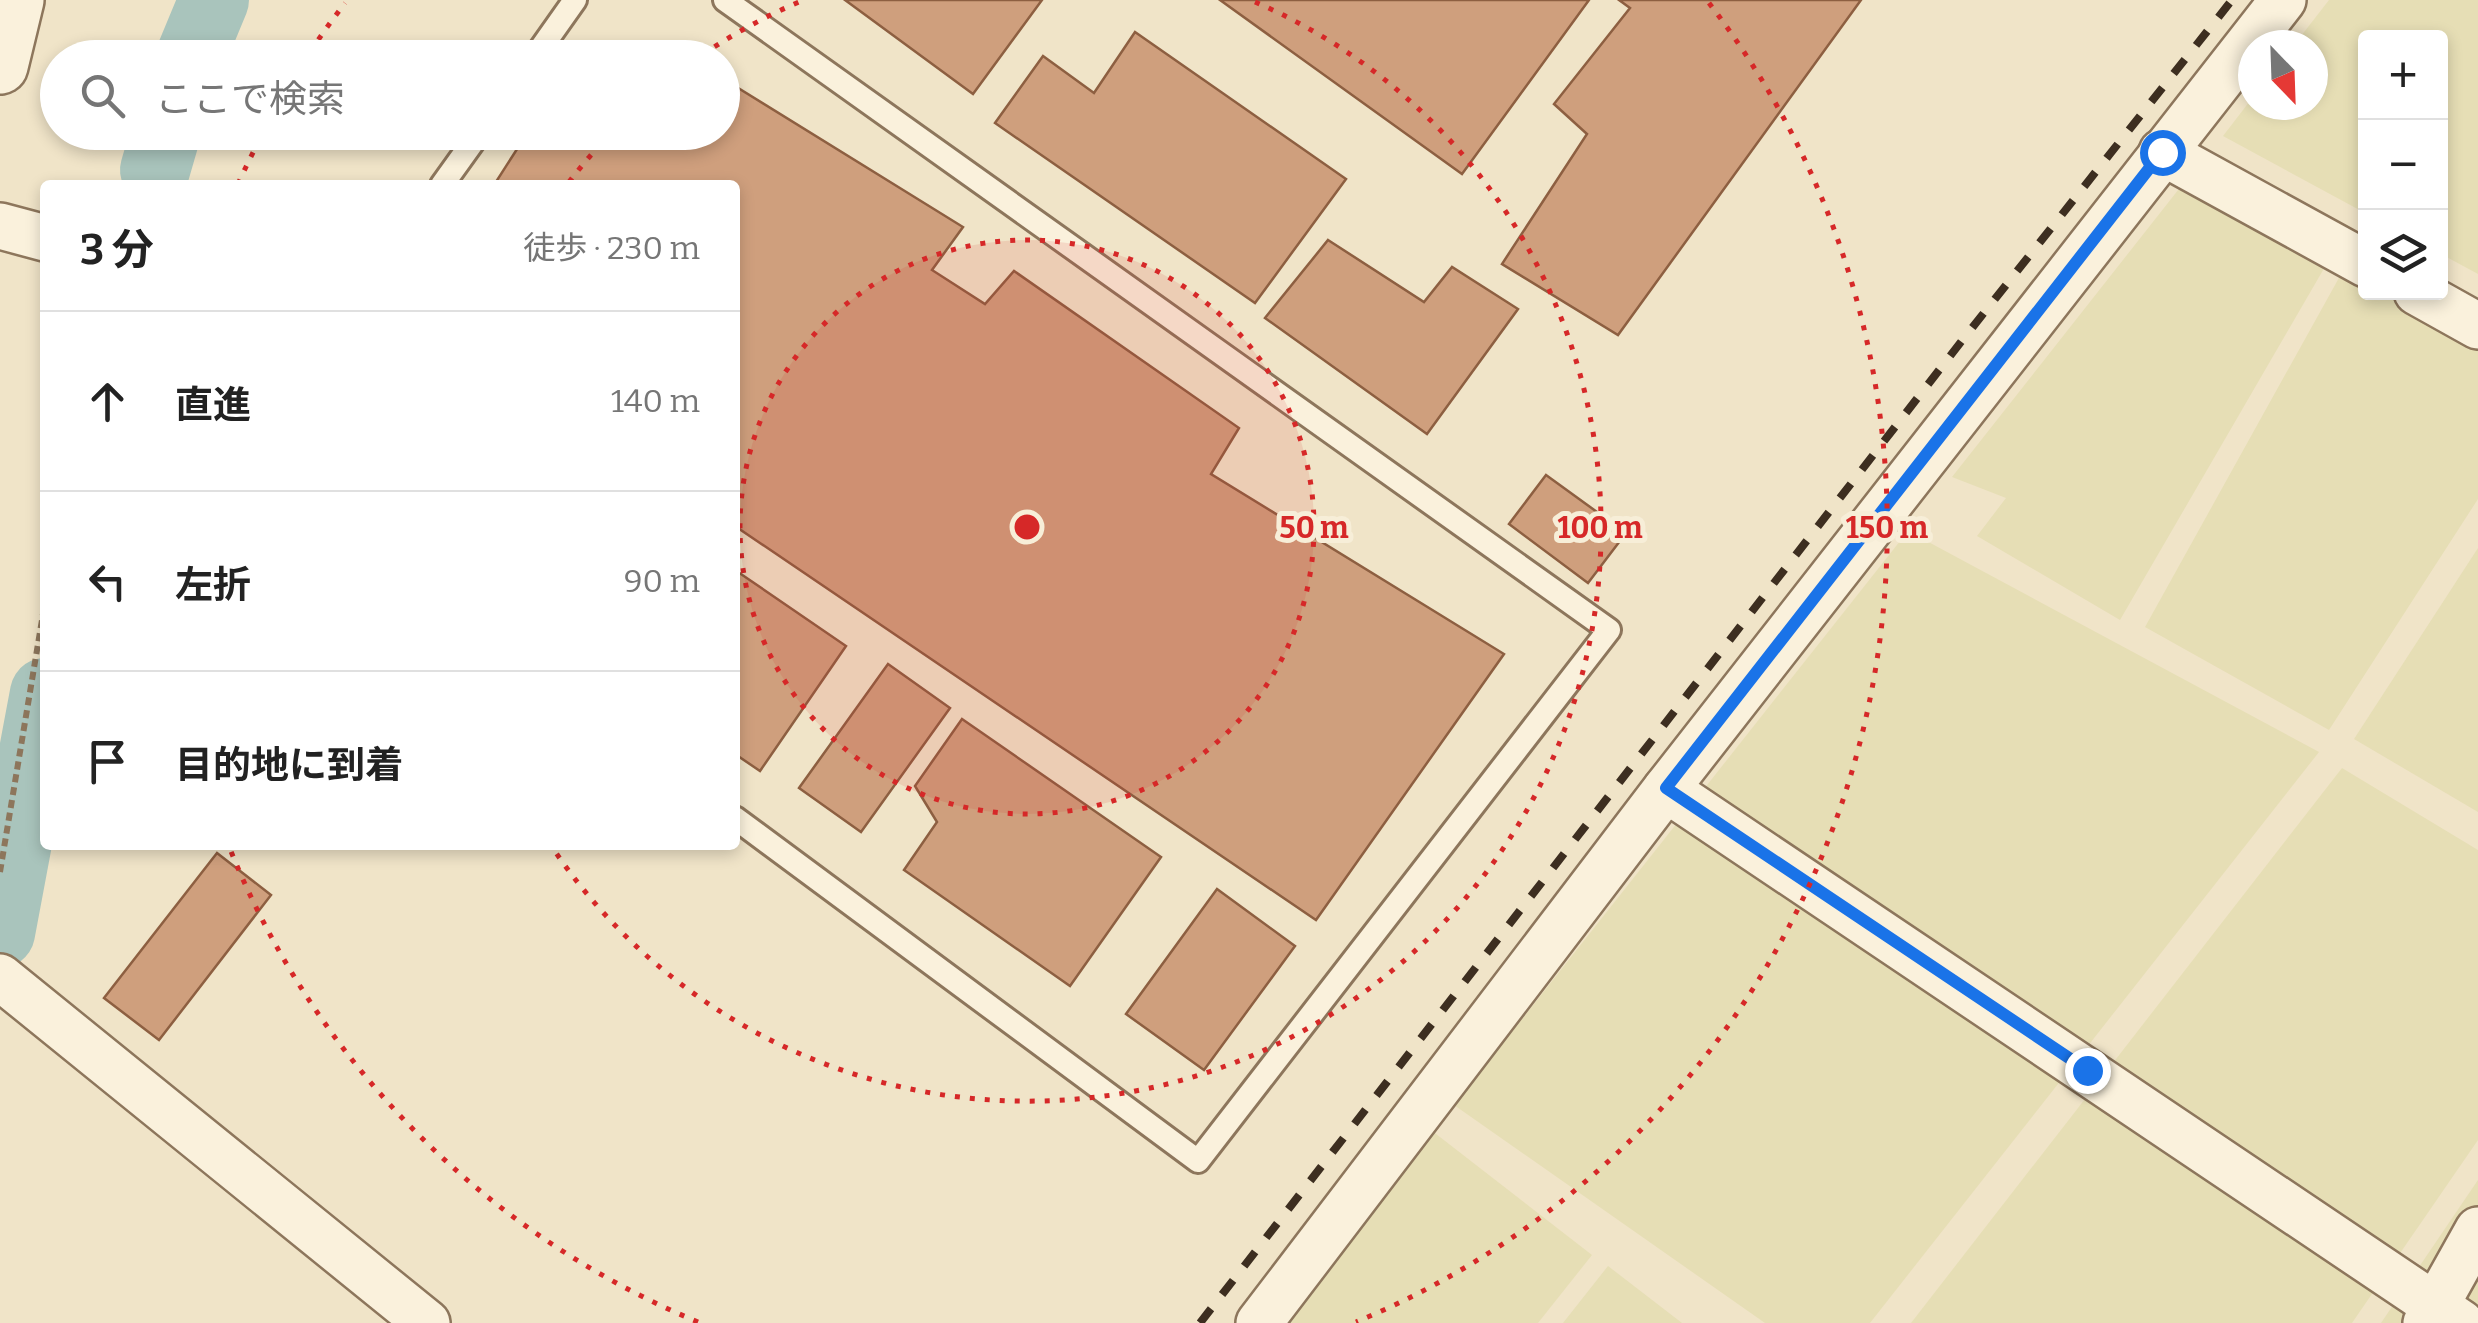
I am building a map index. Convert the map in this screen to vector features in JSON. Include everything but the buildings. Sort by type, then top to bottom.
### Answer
[{"type":"street","points":[[0,66],[16,0]]},
{"type":"street","points":[[1260,1323],[1666,788],[2282,0]]},
{"type":"street","points":[[2162,152],[2358,260]]},
{"type":"street","points":[[0,226],[40,237]]},
{"type":"street","points":[[2432,300],[2478,326]]},
{"type":"street","points":[[1666,788],[2441,1317],[2478,1230]]},
{"type":"street","points":[[0,978],[427,1323]]},
{"type":"lane","points":[[547,40],[575,0]]},
{"type":"lane","points":[[724,0],[1610,630],[1198,1161],[740,822]]},
{"type":"lane","points":[[446,180],[467,150]]},
{"type":"path","points":[[0,872],[40,632]]},
{"type":"shaded area","points":[[2329,0],[2478,0],[2478,274],[2448,258],[2448,30],[2358,30],[2358,209],[2223,136],[2238,116],[2238,120],[2328,120],[2328,30],[2306,30]]},
{"type":"shaded area","points":[[2186,180],[2326,265],[2120,620],[1977,536],[2006,498],[1952,477]]},
{"type":"shaded area","points":[[2350,258],[2358,263],[2358,300],[2422,300],[2478,332],[2478,499],[2329,730],[2145,627]]},
{"type":"shaded area","points":[[1908,531],[2319,752],[1870,1323],[1765,1323],[1454,1105]]},
{"type":"shaded area","points":[[2478,548],[2478,812],[2354,739]]},
{"type":"shaded area","points":[[2342,768],[2478,850],[2478,1140],[2352,1323],[1911,1323]]},
{"type":"shaded area","points":[[1409,1113],[1592,1255],[1538,1323],[1244,1323]]},
{"type":"shaded area","points":[[2478,1180],[2478,1323],[2381,1323]]},
{"type":"shaded area","points":[[1608,1266],[1682,1323],[1563,1323]]},
{"type":"waterway","points":[[197,40],[214,0]]},
{"type":"waterway","points":[[155,170],[161,150]]},
{"type":"waterway","points":[[0,933],[40,720]]},
{"type":"railway","points":[[1200,1323],[1964,338],[2232,0]]},
{"type":"route","points":[[2087,1070],[1666,788],[2162,152]]}]
